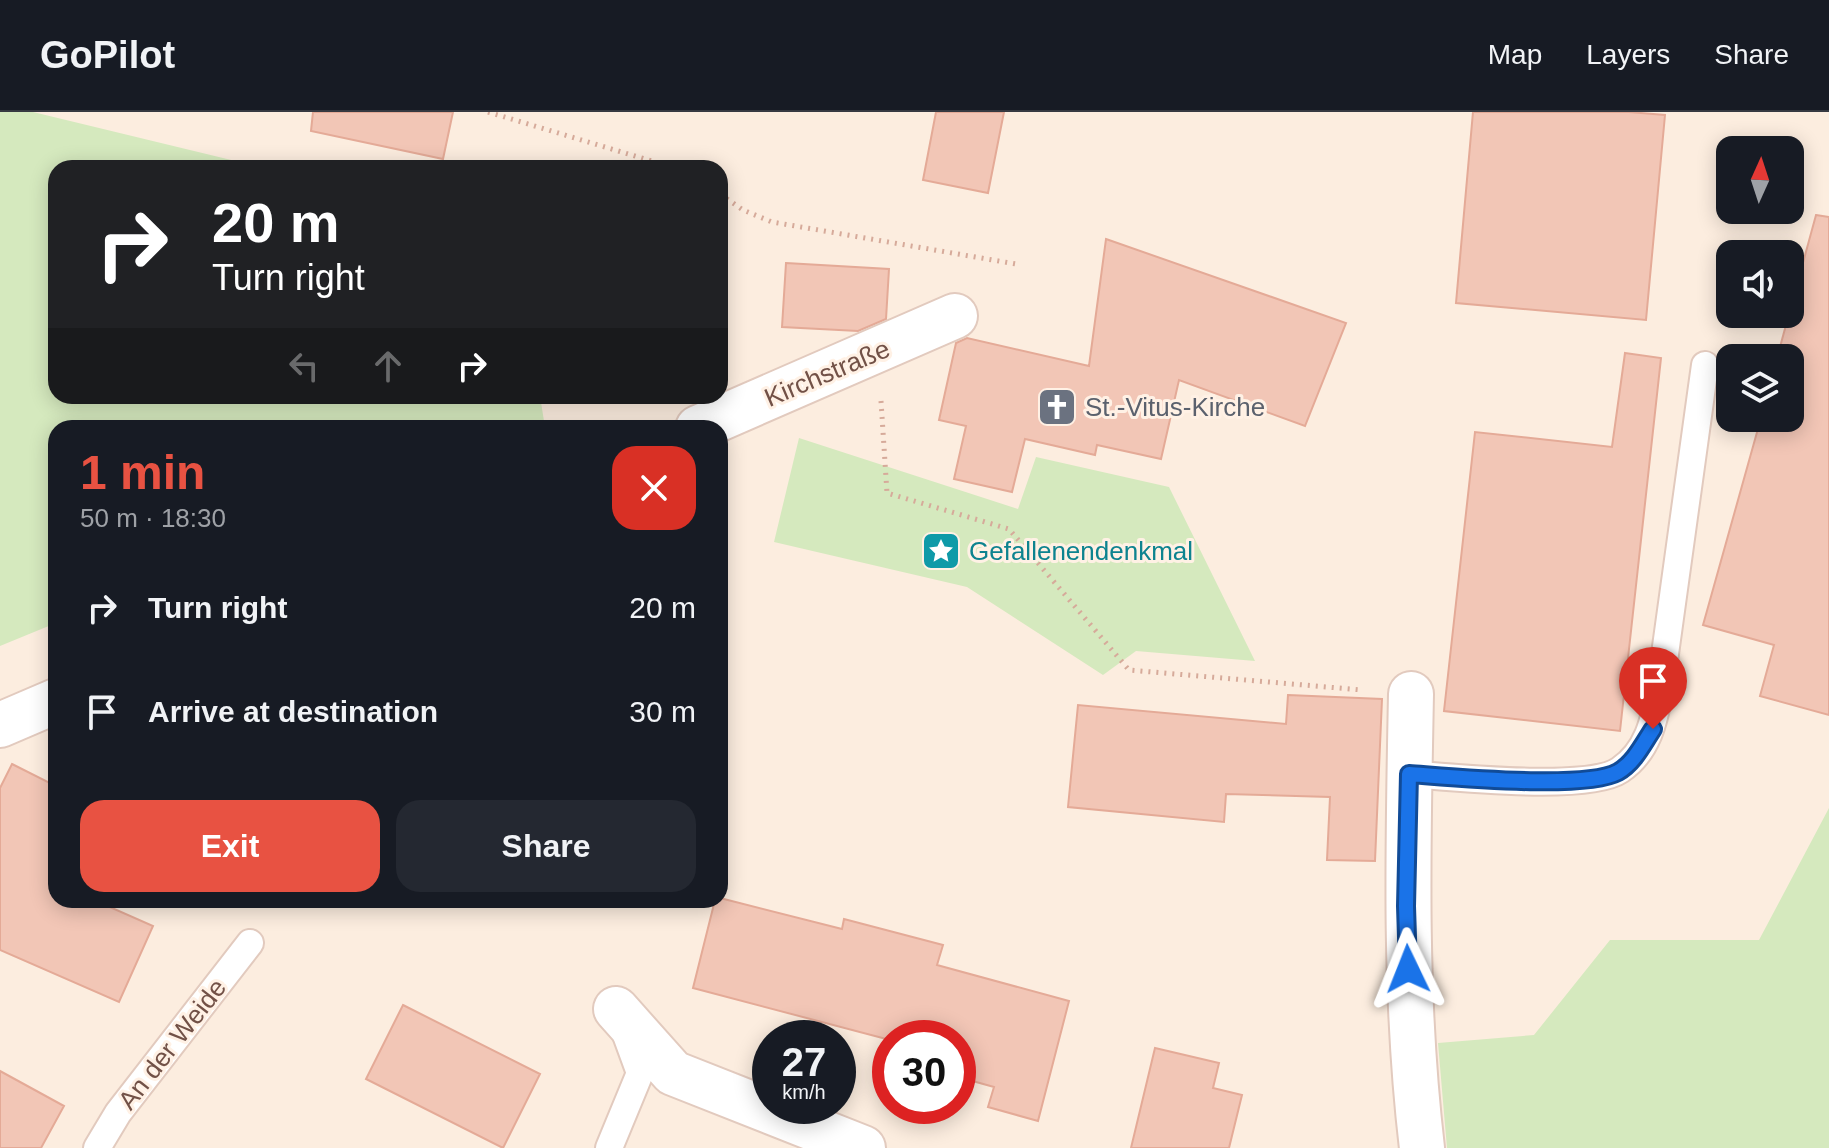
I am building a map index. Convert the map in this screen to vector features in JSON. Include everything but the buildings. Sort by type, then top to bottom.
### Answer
[{"type":"street","name":"Kirchstraße","points":[[717,420],[955,316]]},
{"type":"street","points":[[1411,694],[1406,906],[1412,1064],[1422,1148]]},
{"type":"street","points":[[0,725],[48,704]]},
{"type":"street","points":[[616,1009],[673,1073],[863,1148]]},
{"type":"lane","points":[[1409,774],[1472,779],[1577,780],[1616,773],[1631,760],[1653,729],[1705,365]]},
{"type":"lane","name":"An der Weide","points":[[97,1148],[118,1113],[250,943]]},
{"type":"lane","points":[[609,1148],[640,1073],[616,1009]]},
{"type":"path","points":[[488,112],[648,160]]},
{"type":"path","points":[[728,200],[743,210],[772,222],[1016,264]]},
{"type":"path","points":[[878,352],[887,493],[1009,529],[1129,670],[1411,694]]},
{"type":"green space","points":[[0,112],[33,112],[231,160],[48,160],[48,404],[541,404],[544,420],[48,420],[48,626],[0,646]]},
{"type":"green space","points":[[799,438],[1018,509],[1036,457],[1169,487],[1255,661],[1136,651],[1103,675],[967,587],[774,542]]},
{"type":"green space","points":[[1829,808],[1829,1148],[1447,1148],[1438,1043],[1534,1035],[1610,940],[1759,940]]},
{"type":"place","name":"St.-Vitus-Kirche","points":[[1057,407]]},
{"type":"place","name":"Gefallenendenkmal","points":[[941,551]]},
{"type":"route","points":[[1408,969],[1409,774],[1472,779],[1577,780],[1616,773],[1631,760],[1653,729]]}]
